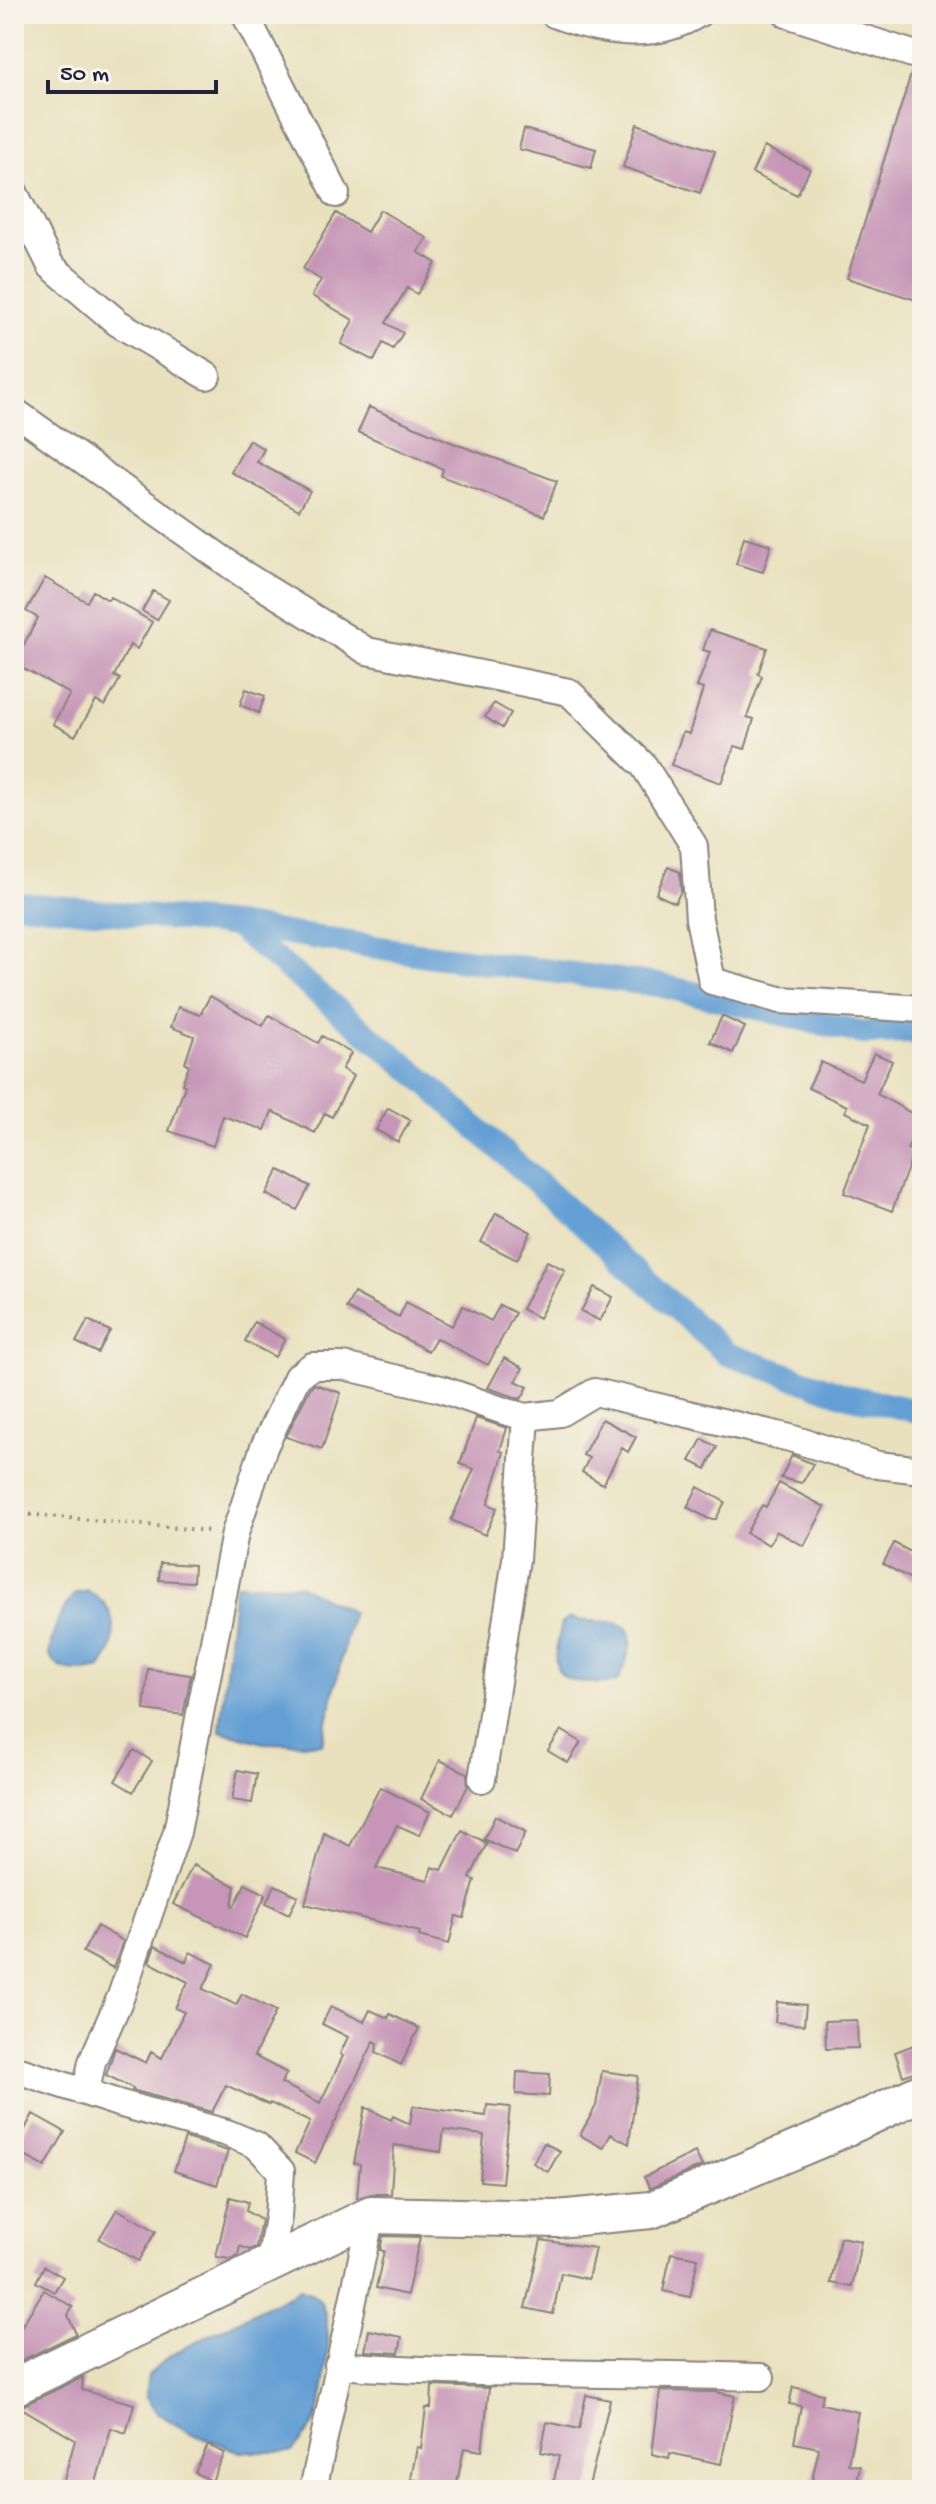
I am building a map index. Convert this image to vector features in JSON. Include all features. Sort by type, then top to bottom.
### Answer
[{"type":"main road","points":[[14,2387],[371,2215],[557,2219],[651,2210],[821,2139],[922,2092]]},
{"type":"street","points":[[245,14],[336,194]]},
{"type":"street","points":[[554,14],[576,23],[640,34],[688,17]]},
{"type":"street","points":[[787,14],[922,57]]},
{"type":"street","points":[[14,192],[51,266],[118,323],[207,376]]},
{"type":"street","points":[[14,411],[243,574],[367,651],[569,692],[644,766],[694,846],[699,919],[712,981],[780,1000],[922,1009]]},
{"type":"street","points":[[86,2091],[92,2062],[121,1996],[177,1832],[235,1533],[264,1447],[297,1377],[312,1366],[343,1366],[441,1389],[526,1417],[560,1413],[595,1392],[790,1438],[878,1465],[922,1470]]},
{"type":"street","points":[[482,1779],[516,1559],[526,1417]]},
{"type":"street","points":[[14,2069],[118,2103],[227,2133],[256,2145],[281,2171],[278,2217],[270,2262]]},
{"type":"street","points":[[313,2490],[371,2215]]},
{"type":"street","points":[[338,2365],[423,2372],[761,2377]]},
{"type":"path","points":[[14,1513],[235,1533]]},
{"type":"water","points":[[235,1584],[299,1585],[352,1612],[322,1744],[264,1743],[220,1731]]},
{"type":"water","points":[[87,1591],[98,1597],[111,1615],[111,1647],[101,1668],[72,1671],[54,1662],[49,1656],[50,1647],[57,1623],[69,1601],[74,1594]]},
{"type":"water","points":[[570,1618],[614,1623],[629,1632],[630,1648],[617,1682],[580,1682],[571,1680],[558,1670],[556,1657],[562,1623]]},
{"type":"water","points":[[300,2289],[317,2297],[323,2307],[328,2341],[325,2381],[317,2416],[292,2452],[241,2452],[190,2433],[156,2412],[145,2396],[148,2375],[171,2355]]},
{"type":"building","points":[[912,71],[922,73],[922,302],[847,278]]},
{"type":"building","points":[[637,124],[715,151],[700,193],[623,167]]},
{"type":"building","points":[[524,129],[596,149],[591,168],[519,149]]},
{"type":"building","points":[[764,147],[810,169],[797,195],[752,173]]},
{"type":"building","points":[[380,210],[427,238],[418,252],[436,263],[417,294],[407,288],[386,323],[403,333],[393,349],[383,343],[374,361],[341,344],[353,320],[312,296],[321,280],[303,269],[336,213],[367,232]]},
{"type":"building","points":[[369,407],[453,443],[557,481],[544,516],[441,476],[443,469],[358,432]]},
{"type":"building","points":[[249,440],[264,449],[257,462],[310,491],[299,510],[231,472]]},
{"type":"building","points":[[744,537],[771,545],[763,572],[736,564]]},
{"type":"building","points":[[45,578],[87,602],[93,591],[108,600],[110,597],[152,622],[137,649],[130,645],[114,676],[120,679],[105,706],[96,701],[75,736],[53,724],[70,694],[14,663],[38,618],[26,611]]},
{"type":"building","points":[[153,591],[169,600],[157,620],[142,611]]},
{"type":"building","points":[[710,630],[767,648],[758,674],[762,676],[747,717],[754,719],[745,749],[735,746],[721,783],[671,765],[683,732],[689,734],[703,689],[697,687],[710,652],[703,650]]},
{"type":"building","points":[[246,689],[265,696],[259,713],[240,705]]},
{"type":"building","points":[[494,703],[511,713],[502,728],[485,717]]},
{"type":"building","points":[[668,867],[680,872],[681,891],[675,903],[656,894]]},
{"type":"building","points":[[210,996],[263,1026],[269,1015],[318,1043],[322,1036],[351,1053],[342,1069],[353,1076],[332,1117],[325,1113],[315,1133],[272,1111],[265,1130],[223,1116],[213,1146],[169,1131],[185,1086],[182,1084],[189,1065],[185,1063],[194,1036],[171,1027],[178,1007],[200,1015]]},
{"type":"building","points":[[722,1016],[745,1027],[733,1053],[710,1042]]},
{"type":"building","points":[[874,1053],[892,1061],[877,1094],[922,1119],[907,1149],[914,1151],[892,1211],[844,1193],[870,1124],[845,1112],[847,1106],[808,1088],[821,1062],[861,1080]]},
{"type":"building","points":[[388,1108],[410,1120],[398,1142],[376,1130]]},
{"type":"building","points":[[279,1170],[310,1186],[297,1210],[266,1194]]},
{"type":"building","points":[[496,1213],[531,1232],[517,1260],[481,1242]]},
{"type":"building","points":[[547,1261],[565,1270],[539,1318],[522,1309]]},
{"type":"building","points":[[594,1287],[613,1297],[600,1321],[581,1311]]},
{"type":"building","points":[[354,1293],[399,1317],[406,1302],[452,1326],[463,1306],[491,1321],[500,1305],[515,1313],[488,1365],[436,1338],[428,1351],[346,1308]]},
{"type":"building","points":[[88,1320],[110,1331],[98,1353],[76,1342]]},
{"type":"building","points":[[254,1322],[285,1339],[275,1357],[245,1341]]},
{"type":"building","points":[[504,1358],[523,1368],[516,1381],[528,1387],[521,1399],[488,1388]]},
{"type":"building","points":[[314,1384],[341,1393],[322,1449],[286,1437]]},
{"type":"building","points":[[476,1418],[507,1428],[500,1451],[504,1452],[488,1504],[497,1508],[485,1535],[451,1520],[474,1469],[460,1464]]},
{"type":"building","points":[[602,1419],[636,1437],[628,1452],[622,1448],[603,1484],[582,1472],[589,1458],[583,1455]]},
{"type":"building","points":[[702,1439],[717,1447],[706,1469],[690,1461]]},
{"type":"building","points":[[792,1455],[813,1464],[802,1483],[781,1478]]},
{"type":"building","points":[[779,1483],[825,1507],[804,1546],[776,1531],[769,1545],[746,1533]]},
{"type":"building","points":[[698,1487],[725,1502],[716,1519],[709,1519],[687,1507]]},
{"type":"building","points":[[894,1543],[922,1558],[922,1585],[883,1564]]},
{"type":"building","points":[[160,1563],[194,1565],[193,1582],[159,1580]]},
{"type":"building","points":[[148,1669],[191,1675],[183,1715],[144,1710]]},
{"type":"building","points":[[561,1730],[581,1742],[568,1763],[548,1751]]},
{"type":"building","points":[[134,1750],[152,1761],[133,1792],[115,1781]]},
{"type":"building","points":[[440,1760],[467,1773],[468,1786],[453,1815],[421,1799]]},
{"type":"building","points":[[238,1770],[257,1774],[252,1803],[232,1800]]},
{"type":"building","points":[[380,1787],[430,1812],[419,1835],[397,1825],[376,1868],[428,1880],[432,1867],[442,1870],[462,1830],[487,1843],[470,1878],[475,1880],[464,1918],[456,1916],[449,1944],[419,1936],[420,1932],[305,1904],[324,1833],[350,1846]]},
{"type":"building","points":[[495,1816],[526,1832],[515,1854],[484,1839]]},
{"type":"building","points":[[193,1865],[235,1886],[234,1907],[245,1884],[266,1894],[245,1938],[173,1904]]},
{"type":"building","points":[[275,1885],[298,1896],[289,1914],[266,1903]]},
{"type":"building","points":[[97,1926],[123,1941],[113,1968],[83,1952]]},
{"type":"building","points":[[155,1946],[186,1962],[190,1952],[215,1964],[203,1989],[236,2005],[242,1994],[276,2011],[254,2056],[287,2073],[281,2083],[320,2103],[343,2056],[340,2054],[348,2037],[322,2024],[331,2006],[364,2022],[370,2010],[388,2018],[390,2014],[419,2028],[401,2065],[376,2052],[378,2043],[374,2041],[315,2163],[295,2153],[310,2122],[270,2103],[226,2085],[212,2112],[132,2090],[106,2075],[115,2048],[146,2063],[151,2052],[162,2058],[184,2012],[175,2008],[188,1982],[149,1962]]},
{"type":"building","points":[[777,2002],[806,2005],[804,2025],[775,2022]]},
{"type":"building","points":[[857,2020],[858,2048],[826,2049],[825,2021]]},
{"type":"building","points":[[922,2042],[922,2069],[903,2076],[895,2052]]},
{"type":"building","points":[[602,2071],[638,2076],[629,2144],[611,2134],[603,2148],[580,2135],[596,2106]]},
{"type":"building","points":[[517,2072],[550,2074],[549,2096],[516,2094]]},
{"type":"building","points":[[487,2105],[510,2107],[502,2183],[480,2181],[484,2135],[444,2130],[441,2152],[394,2145],[391,2194],[357,2198],[360,2164],[354,2163],[365,2107],[391,2120],[393,2116],[410,2124],[413,2106],[486,2116]]},
{"type":"building","points":[[33,2114],[65,2132],[45,2167],[14,2150]]},
{"type":"building","points":[[185,2138],[228,2151],[217,2185],[174,2171]]},
{"type":"building","points":[[544,2143],[560,2151],[548,2172],[533,2163]]},
{"type":"building","points":[[695,2152],[702,2166],[650,2188],[644,2177]]},
{"type":"building","points":[[230,2197],[248,2202],[246,2211],[261,2220],[256,2247],[249,2250],[240,2246],[238,2256],[230,2259],[216,2257]]},
{"type":"building","points":[[117,2209],[156,2231],[138,2261],[99,2239]]},
{"type":"building","points":[[383,2236],[420,2237],[407,2295],[376,2288],[384,2251],[380,2250]]},
{"type":"building","points":[[840,2237],[861,2241],[852,2287],[831,2283]]},
{"type":"building","points":[[541,2240],[595,2248],[588,2279],[561,2273],[553,2314],[525,2308]]},
{"type":"building","points":[[671,2253],[698,2258],[690,2297],[663,2291]]},
{"type":"building","points":[[44,2266],[63,2277],[54,2292],[36,2282]]},
{"type":"building","points":[[44,2290],[73,2307],[68,2315],[76,2334],[14,2364],[14,2356],[21,2353],[14,2338]]},
{"type":"building","points":[[369,2330],[402,2337],[399,2353],[365,2351]]},
{"type":"building","points":[[83,2377],[82,2390],[134,2404],[126,2433],[111,2428],[94,2490],[61,2490],[75,2440],[20,2407]]},
{"type":"building","points":[[432,2386],[489,2388],[482,2451],[464,2448],[456,2488],[411,2479],[417,2447],[421,2448],[426,2408],[431,2408]]},
{"type":"building","points":[[793,2387],[823,2394],[821,2404],[858,2412],[848,2464],[860,2466],[856,2489],[812,2480],[819,2448],[794,2443],[801,2406],[789,2404]]},
{"type":"building","points":[[660,2391],[716,2392],[735,2396],[721,2464],[670,2453],[669,2458],[652,2454]]},
{"type":"building","points":[[586,2395],[610,2400],[588,2490],[552,2490],[559,2456],[541,2452],[547,2422],[579,2429]]},
{"type":"building","points":[[208,2445],[225,2453],[212,2481],[195,2473]]},
{"type":"waterway","points":[[14,903],[234,925],[420,1077],[727,1354],[848,1396],[922,1412]]},
{"type":"waterway","points":[[236,925],[426,955],[659,985],[863,1033],[922,1032]]}]
